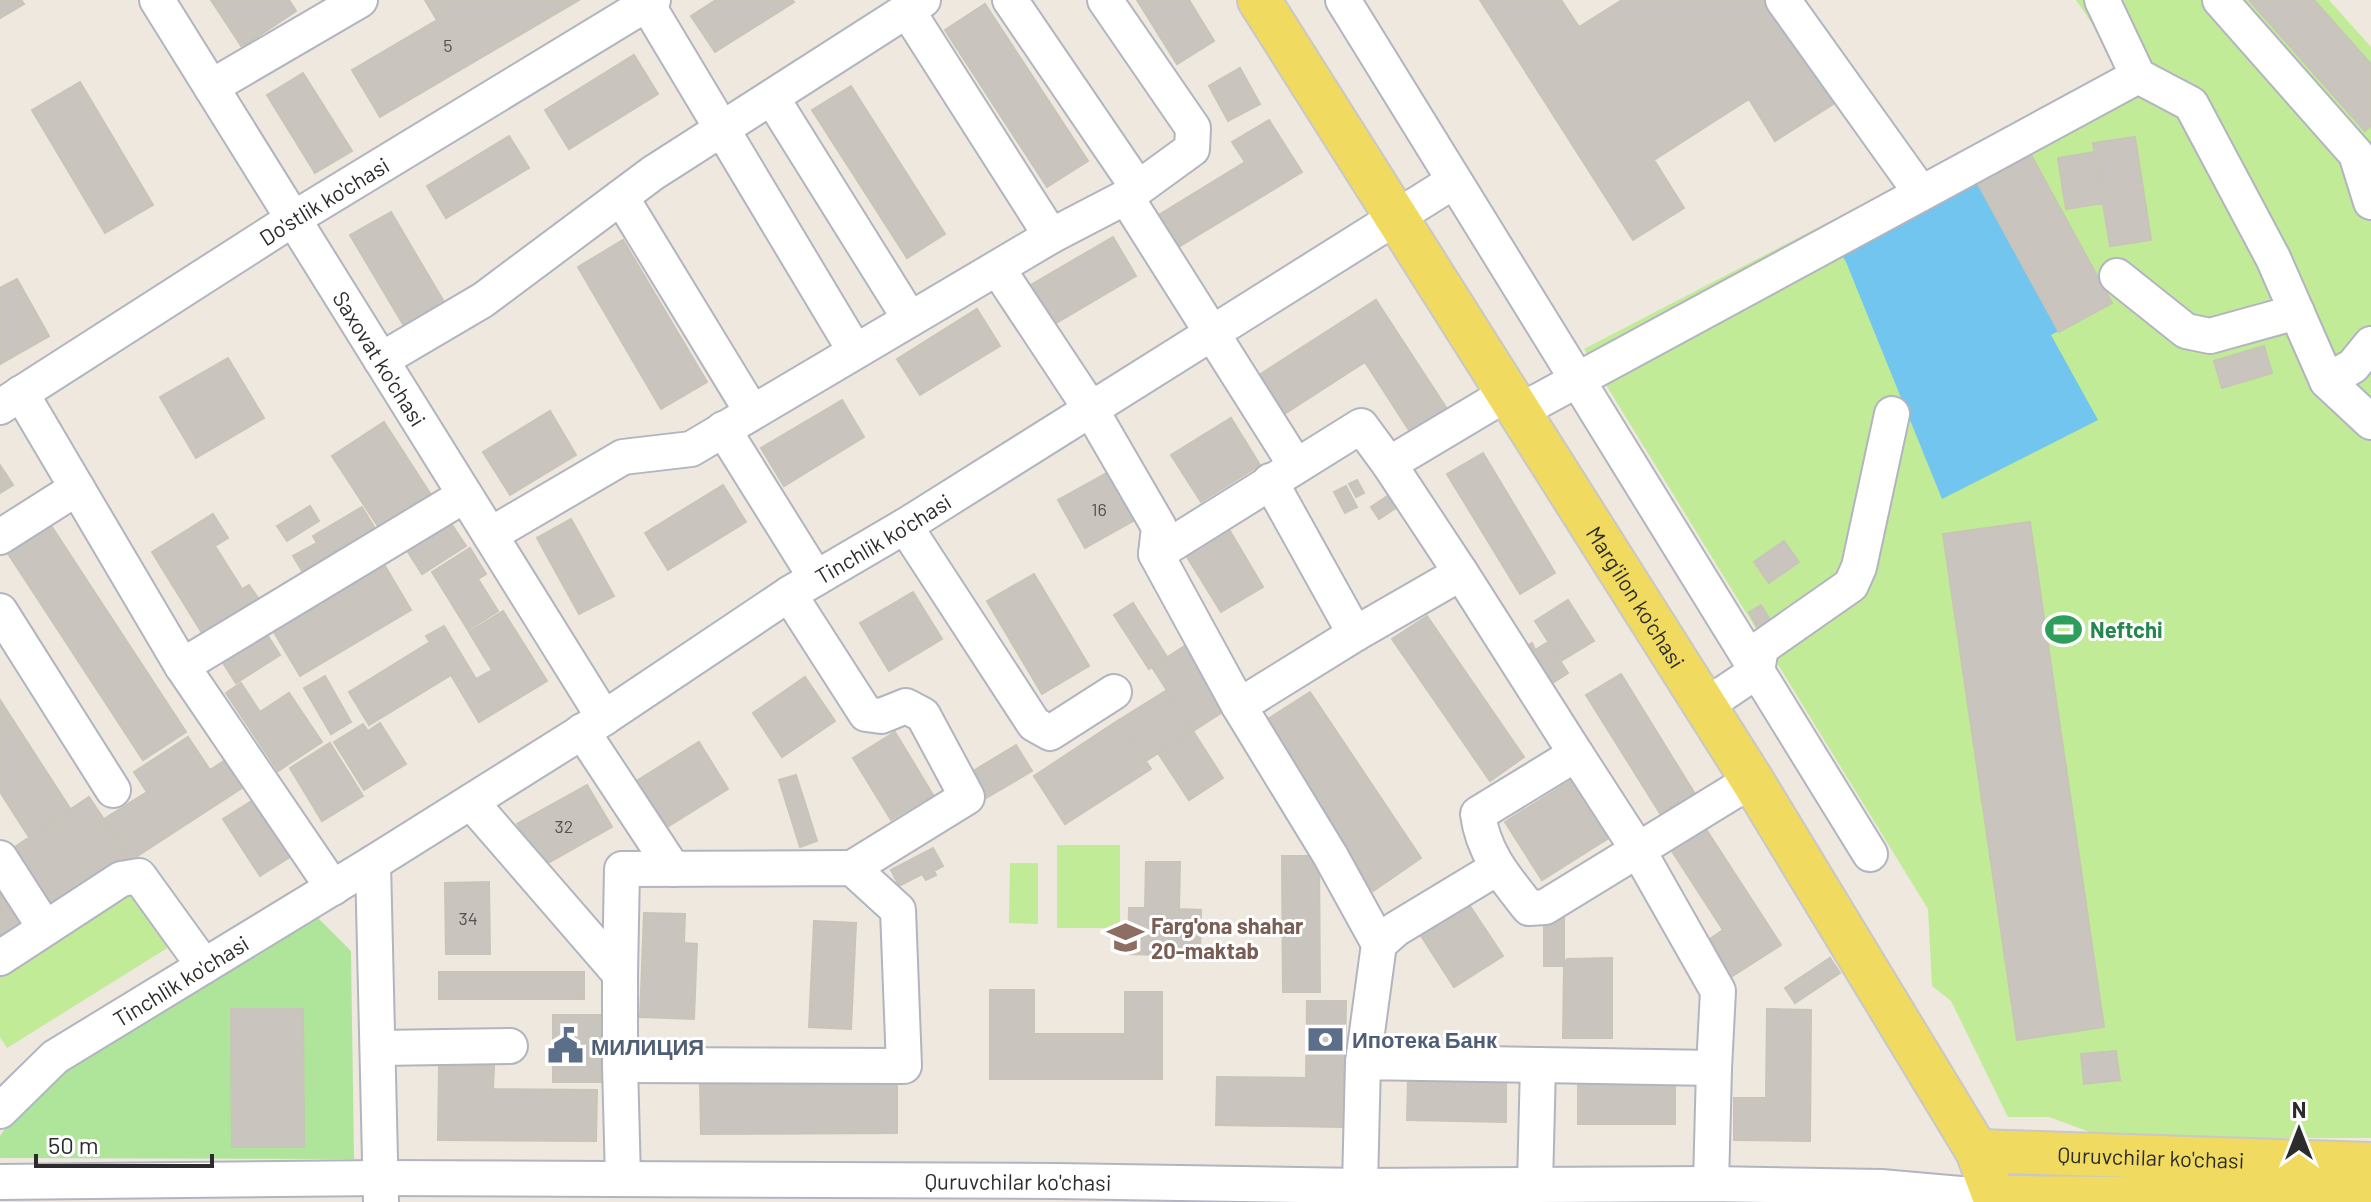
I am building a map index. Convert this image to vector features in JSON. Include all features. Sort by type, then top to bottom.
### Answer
[{"type":"main road","name":"Marg'ilon ko'chasi","points":[[1259,0],[1752,780],[1977,1151],[1994,1199]]},
{"type":"main road","name":"Quruvchilar ko'chasi","points":[[1977,1151],[2371,1164]]},
{"type":"main road","name":"Quruvchilar ko'chasi","points":[[1994,1199],[2371,1200]]},
{"type":"street","name":"Saxovat ko'chasi","points":[[157,0],[490,535],[673,869]]},
{"type":"street","points":[[211,87],[360,0]]},
{"type":"street","points":[[1010,0],[1132,192],[1211,333],[1283,474],[1355,634]]},
{"type":"street","points":[[490,535],[623,457],[691,449],[1051,236],[1132,192],[1192,149],[1193,128],[1105,0]]},
{"type":"street","points":[[1783,0],[1921,193]]},
{"type":"street","points":[[2102,0],[2138,76],[2191,104],[2273,258],[2327,381],[2371,422]]},
{"type":"street","points":[[2220,0],[2356,154],[2371,202]]},
{"type":"street","points":[[650,2],[855,351]]},
{"type":"street","name":"Do'stlik ko'chasi","points":[[11,400],[293,219],[650,2]]},
{"type":"street","points":[[1351,3],[1454,181],[1870,854]]},
{"type":"street","points":[[381,360],[483,300],[653,173],[915,5],[1051,236]]},
{"type":"street","points":[[1389,464],[1514,402],[1576,379],[2138,76]]},
{"type":"street","points":[[772,98],[910,319]]},
{"type":"street","name":"Tinchlik ko'chasi","points":[[0,1111],[55,1057],[471,802],[802,586],[905,526],[1454,181]]},
{"type":"street","points":[[621,197],[752,412]]},
{"type":"street","points":[[998,269],[1090,408],[1159,527],[1156,554],[1239,706],[1330,855],[1379,944],[1363,1062],[1360,1186]]},
{"type":"street","points":[[2117,276],[2186,331],[2210,336],[2297,312]]},
{"type":"street","points":[[2327,381],[2353,366],[2371,344]]},
{"type":"street","points":[[11,400],[77,488],[182,666],[333,888]]},
{"type":"street","points":[[1705,706],[1757,671],[1761,648],[1851,585],[1859,567],[1892,414]]},
{"type":"street","points":[[1156,554],[1361,426],[1461,573],[1638,850],[1718,991],[1711,1184]]},
{"type":"street","points":[[623,1179],[620,1065],[622,869],[852,868],[967,797],[923,715],[906,706],[881,716],[866,714],[723,429]]},
{"type":"street","points":[[0,537],[77,488]]},
{"type":"street","points":[[182,666],[465,495]]},
{"type":"street","points":[[905,526],[1034,724],[1050,733],[1114,692]]},
{"type":"street","points":[[1239,706],[1461,573]]},
{"type":"street","points":[[0,611],[113,790]]},
{"type":"street","points":[[1576,754],[1478,814],[1480,833],[1497,868],[1529,908],[1545,907],[1752,780]]},
{"type":"street","points":[[471,802],[620,974]]},
{"type":"street","points":[[0,858],[45,928]]},
{"type":"street","points":[[373,863],[381,1190]]},
{"type":"street","points":[[620,1065],[904,1066],[898,910],[852,868]]},
{"type":"street","points":[[1379,944],[1396,929],[1497,868]]},
{"type":"street","points":[[0,958],[121,879],[139,876],[204,966]]},
{"type":"street","points":[[378,1048],[510,1046]]},
{"type":"street","points":[[1363,1062],[1714,1068]]},
{"type":"street","points":[[1535,1185],[1538,1065]]},
{"type":"street","name":"Quruvchilar ko'chasi","points":[[0,1182],[162,1191],[381,1190],[623,1179],[866,1191],[1256,1193],[1360,1186],[1711,1184],[1779,1194],[1881,1187],[1994,1199]]},
{"type":"green space","name":"Neftchi","points":[[2076,0],[2329,0],[2371,47],[2371,1138],[2106,1138],[2049,1117],[2008,1117],[1951,1001],[1932,986],[1928,909],[1584,349],[2123,69]]},
{"type":"green space","points":[[1057,845],[1120,845],[1120,928],[1057,928]]},
{"type":"green space","points":[[1010,863],[1038,863],[1038,924],[1009,923]]},
{"type":"green space","points":[[126,887],[169,947],[7,1048],[0,1037],[0,969]]},
{"type":"green space","points":[[305,905],[351,951],[354,1159],[0,1158],[0,1136],[52,1060]]},
{"type":"water","points":[[2031,155],[2112,303],[2051,335],[2098,420],[1942,499],[1838,249]]},
{"type":"building","points":[[0,0],[21,0],[24,4],[0,18]]},
{"type":"building","points":[[211,0],[289,0],[296,11],[242,47]]},
{"type":"building","points":[[425,0],[579,0],[380,117],[352,70],[437,20]]},
{"type":"building","points":[[716,0],[794,2],[715,52],[691,16]]},
{"type":"building","points":[[1137,0],[1189,0],[1214,41],[1177,64]]},
{"type":"building","points":[[1480,0],[1561,0],[1579,27],[1622,0],[1769,0],[1835,103],[1775,141],[1749,99],[1654,160],[1684,208],[1633,240]]},
{"type":"building","points":[[2249,0],[2314,0],[2371,64],[2371,126],[2365,131]]},
{"type":"building","points":[[985,4],[1088,161],[1047,187],[945,30]]},
{"type":"building","points":[[634,55],[658,94],[569,149],[545,110]]},
{"type":"building","points":[[1240,68],[1260,104],[1228,121],[1209,86]]},
{"type":"building","points":[[303,73],[352,151],[315,173],[267,95]]},
{"type":"building","points":[[80,82],[153,205],[105,233],[32,110]]},
{"type":"building","points":[[851,86],[945,234],[907,258],[812,110]]},
{"type":"building","points":[[1269,120],[1302,172],[1177,248],[1157,216],[1245,162],[1232,142]]},
{"type":"building","points":[[509,136],[529,168],[446,218],[427,186]]},
{"type":"building","points":[[2135,137],[2151,240],[2110,246],[2093,143]]},
{"type":"building","points":[[2095,152],[2103,203],[2066,209],[2058,158]]},
{"type":"building","points":[[2031,155],[2112,303],[2059,332],[1978,184]]},
{"type":"building","points":[[391,212],[444,302],[404,326],[350,235]]},
{"type":"building","points":[[1113,237],[1136,276],[1053,325],[1029,286]]},
{"type":"building","points":[[623,240],[707,382],[661,409],[578,267]]},
{"type":"building","points":[[17,279],[49,336],[0,364],[0,288]]},
{"type":"building","points":[[1376,300],[1449,412],[1412,435],[1365,362],[1281,416],[1256,377]]},
{"type":"building","points":[[977,309],[1000,346],[920,395],[897,359]]},
{"type":"building","points":[[2264,346],[2272,373],[2222,388],[2214,361]]},
{"type":"building","points":[[228,358],[264,418],[196,458],[160,397]]},
{"type":"building","points":[[842,400],[864,437],[784,486],[761,448]]},
{"type":"building","points":[[550,411],[576,455],[510,495],[483,452]]},
{"type":"building","points":[[1231,418],[1260,465],[1201,502],[1171,455]]},
{"type":"building","points":[[384,422],[433,498],[381,531],[332,456]]},
{"type":"building","points":[[1483,453],[1555,573],[1520,594],[1447,474]]},
{"type":"building","points":[[0,465],[13,485],[0,493]]},
{"type":"building","points":[[1114,469],[1140,517],[1085,548],[1058,500]]},
{"type":"building","points":[[1357,480],[1364,493],[1356,497],[1349,484]]},
{"type":"building","points":[[723,485],[746,522],[668,570],[645,533]]},
{"type":"building","points":[[1346,486],[1357,507],[1345,513],[1334,492]]},
{"type":"building","points":[[1389,495],[1397,507],[1379,519],[1371,507]]},
{"type":"building","points":[[310,506],[319,521],[287,541],[277,526]]},
{"type":"building","points":[[362,507],[377,532],[304,574],[293,556],[317,543],[313,536]]},
{"type":"building","points":[[213,514],[228,538],[215,546],[242,589],[249,585],[260,601],[204,636],[152,552]]},
{"type":"building","points":[[446,516],[466,546],[422,574],[403,544]]},
{"type":"building","points":[[571,519],[614,596],[579,614],[537,538]]},
{"type":"building","points":[[2030,522],[2104,1027],[2017,1040],[1943,534]]},
{"type":"building","points":[[50,524],[186,732],[143,760],[7,552]]},
{"type":"building","points":[[1227,526],[1263,587],[1221,612],[1184,552]]},
{"type":"building","points":[[1784,541],[1799,562],[1769,583],[1754,562]]},
{"type":"building","points":[[470,548],[486,574],[478,579],[498,611],[468,630],[432,572]]},
{"type":"building","points":[[382,561],[411,610],[300,676],[271,627]]},
{"type":"building","points":[[1034,574],[1089,666],[1042,694],[987,601]]},
{"type":"building","points":[[913,592],[942,639],[889,671],[860,623]]},
{"type":"building","points":[[1568,600],[1594,641],[1561,661],[1535,621]]},
{"type":"building","points":[[1133,603],[1167,657],[1149,669],[1114,615]]},
{"type":"building","points":[[1761,605],[1772,623],[1759,630],[1749,612]]},
{"type":"building","points":[[503,611],[547,681],[479,722],[451,675],[369,725],[349,692],[430,642],[426,636],[444,626],[476,679],[492,670],[469,632]]},
{"type":"building","points":[[1427,616],[1524,757],[1490,781],[1392,639]]},
{"type":"building","points":[[264,630],[280,655],[236,683],[220,658]]},
{"type":"building","points":[[1194,640],[1235,704],[1193,731],[1152,667]]},
{"type":"building","points":[[1548,642],[1568,673],[1546,687],[1522,649],[1532,643],[1535,650]]},
{"type":"building","points":[[1621,674],[1695,794],[1661,815],[1586,695]]},
{"type":"building","points":[[325,676],[351,722],[331,734],[304,688]]},
{"type":"building","points":[[805,677],[835,721],[782,757],[753,713]]},
{"type":"building","points":[[241,683],[260,712],[289,693],[322,742],[278,771],[226,693]]},
{"type":"building","points":[[1167,690],[1193,731],[1146,761],[1119,720]]},
{"type":"building","points":[[1310,692],[1421,858],[1373,891],[1260,724]]},
{"type":"building","points":[[0,700],[71,810],[29,837],[0,792]]},
{"type":"building","points":[[1119,720],[1151,769],[1065,824],[1034,776]]},
{"type":"building","points":[[380,723],[406,764],[364,790],[334,742],[363,724],[368,731]]},
{"type":"building","points":[[1193,731],[1223,778],[1189,800],[1158,753]]},
{"type":"building","points":[[895,732],[933,795],[891,820],[853,758]]},
{"type":"building","points":[[188,737],[210,770],[227,759],[245,786],[131,860],[104,819],[147,792],[134,772]]},
{"type":"building","points":[[699,742],[728,789],[667,827],[638,780]]},
{"type":"building","points":[[330,743],[363,796],[322,821],[290,768]]},
{"type":"building","points":[[1016,745],[1032,771],[981,801],[965,776]]},
{"type":"building","points":[[796,775],[817,841],[800,847],[779,780]]},
{"type":"building","points":[[1575,778],[1612,836],[1542,880],[1505,822]]},
{"type":"building","points":[[587,785],[612,827],[541,867],[517,824]]},
{"type":"building","points":[[89,797],[131,860],[47,914],[6,853]]},
{"type":"building","points":[[253,800],[290,857],[260,876],[223,819]]},
{"type":"building","points":[[1702,823],[1781,945],[1728,979],[1704,943],[1723,930],[1668,845]]},
{"type":"building","points":[[933,848],[943,866],[934,871],[936,875],[926,880],[922,874],[899,886],[891,870]]},
{"type":"building","points":[[1282,856],[1319,856],[1320,992],[1283,992]]},
{"type":"building","points":[[1146,862],[1180,862],[1179,909],[1201,910],[1200,956],[1128,954],[1129,908],[1145,908]]},
{"type":"building","points":[[0,873],[35,929],[0,951]]},
{"type":"building","points":[[489,882],[490,954],[446,954],[445,883]]},
{"type":"building","points":[[1464,897],[1503,956],[1454,987],[1416,928]]},
{"type":"building","points":[[644,913],[685,914],[684,943],[697,944],[694,1019],[640,1017]]},
{"type":"building","points":[[1553,916],[1564,916],[1564,966],[1544,966],[1544,921]]},
{"type":"building","points":[[814,921],[856,923],[851,1029],[809,1027]]},
{"type":"building","points":[[1612,958],[1612,1038],[1563,1038],[1564,966],[1567,959]]},
{"type":"building","points":[[1830,958],[1840,973],[1795,1003],[1785,988]]},
{"type":"building","points":[[439,972],[584,972],[584,999],[439,999]]},
{"type":"building","points":[[990,990],[1034,990],[1034,1034],[1125,1034],[1125,992],[1162,992],[1162,1079],[990,1079]]},
{"type":"building","name":"Ипотека Банк","points":[[1307,1001],[1346,1001],[1344,1127],[1216,1125],[1217,1077],[1306,1078]]},
{"type":"building","points":[[231,1009],[303,1009],[304,1147],[232,1147]]},
{"type":"building","points":[[1767,1009],[1811,1010],[1810,1141],[1734,1140],[1734,1098],[1766,1098]]},
{"type":"building","points":[[553,1015],[601,1015],[601,1082],[553,1082]]},
{"type":"building","points":[[2116,1051],[2120,1080],[2084,1084],[2081,1054]]},
{"type":"building","points":[[439,1066],[494,1066],[493,1089],[597,1090],[596,1141],[438,1140]]},
{"type":"building","points":[[1408,1079],[1506,1080],[1506,1122],[1407,1120]]},
{"type":"building","points":[[1578,1081],[1675,1081],[1675,1124],[1578,1124]]},
{"type":"building","points":[[700,1084],[897,1084],[897,1133],[701,1134]]},
{"type":"place","name":"Neftchi","points":[[2064,629]]},
{"type":"place","name":"Farg'ona shahar 20-maktab","points":[[1125,938]]},
{"type":"place","name":"Ипотека Банк","points":[[1326,1039]]},
{"type":"place","name":"МИЛИЦИЯ","points":[[565,1046]]}]
